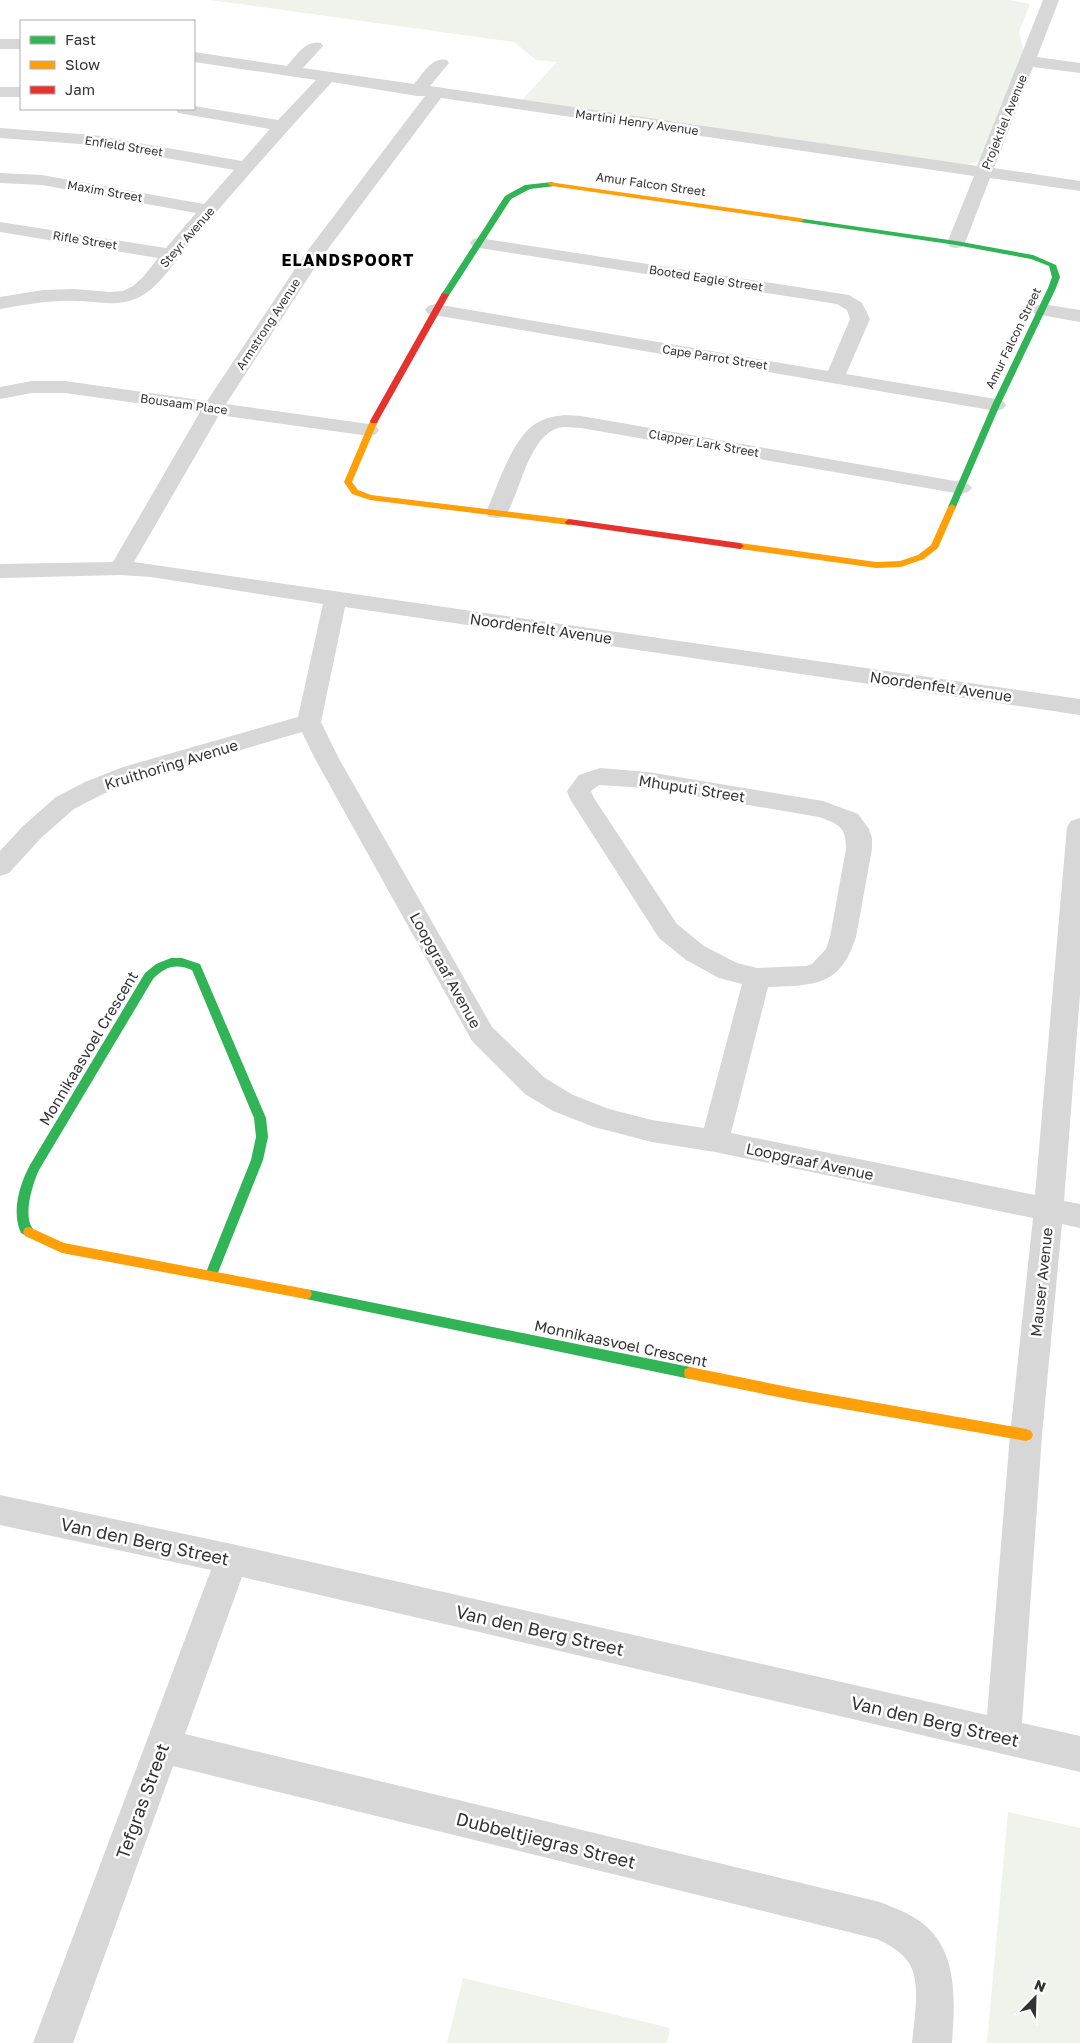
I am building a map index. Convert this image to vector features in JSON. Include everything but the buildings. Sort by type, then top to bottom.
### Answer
[{"type":"street","name":"Projektiel Avenue","points":[[956,243],[1051,0]]},
{"type":"street","points":[[0,44],[20,44]]},
{"type":"street","points":[[290,72],[315,46]]},
{"type":"street","name":"Martini Henry Avenue","points":[[195,57],[1080,186]]},
{"type":"street","points":[[1028,61],[1080,68]]},
{"type":"street","name":"Armstrong Avenue","points":[[120,568],[164,489],[213,408],[312,257],[426,92],[441,62]]},
{"type":"street","name":"Steyr Avenue","points":[[0,303],[43,296],[75,295],[108,298],[127,296],[150,281],[170,254],[282,126],[328,78]]},
{"type":"street","points":[[0,92],[20,92]]},
{"type":"street","points":[[190,110],[282,126]]},
{"type":"street","name":"Enfield Street","points":[[0,132],[37,133],[247,167]]},
{"type":"street","name":"Maxim Street","points":[[0,178],[42,180],[210,210]]},
{"type":"street","name":"Amur Falcon Street","points":[[552,184],[956,243],[1033,257],[1052,265],[1056,277],[996,405],[935,546],[923,558],[903,565],[876,565],[497,512],[370,497],[355,492],[348,482],[369,430],[435,310],[508,198],[518,189],[533,185],[552,184]]},
{"type":"street","name":"Rifle Street","points":[[0,227],[170,254]]},
{"type":"street","name":"Booted Eagle Street","points":[[479,243],[842,299],[856,307],[860,318],[835,377]]},
{"type":"street","name":"Cape Parrot Street","points":[[435,310],[996,405]]},
{"type":"street","points":[[1042,310],[1080,316]]},
{"type":"street","name":"Bousaam Place","points":[[0,393],[32,387],[66,387],[369,430]]},
{"type":"street","name":"Clapper Lark Street","points":[[497,512],[528,444],[541,429],[563,421],[581,422],[960,488]]},
{"type":"street","name":"Noordenfelt Avenue","points":[[0,571],[120,568],[151,570],[335,599],[1080,707]]},
{"type":"street","points":[[308,722],[335,599]]},
{"type":"street","name":"Kruithoring Avenue","points":[[0,867],[32,832],[65,803],[94,788],[132,773],[308,722]]},
{"type":"street","name":"Loopgraaf Avenue","points":[[308,722],[482,1034],[535,1086],[563,1103],[604,1119],[652,1131],[715,1141],[1080,1216]]},
{"type":"street","name":"Mhuputi Street","points":[[600,776],[624,777],[823,809],[840,815],[856,828],[859,849],[843,937],[832,961],[822,971],[806,976],[757,978],[729,971],[695,953],[668,931],[582,799],[579,791],[590,778],[600,776]]},
{"type":"street","name":"Mauser Avenue","points":[[1002,1737],[1026,1435],[1049,1209],[1080,827]]},
{"type":"street","name":"Monnikaasvoel Crescent","points":[[210,1275],[257,1160],[262,1137],[260,1118],[196,968],[182,960],[171,960],[159,965],[149,976],[34,1168],[22,1192],[22,1213],[25,1229],[41,1239],[62,1248],[210,1275],[798,1395],[1026,1435]]},
{"type":"street","points":[[715,1141],[757,978]]},
{"type":"street","name":"Van den Berg Street","points":[[0,1510],[232,1559],[1080,1754]]},
{"type":"street","name":"Tefgras Street","points":[[53,2043],[232,1559]]},
{"type":"street","name":"Dubbeltjiegras Street","points":[[162,1746],[880,1921],[895,1927],[923,1948],[936,1986],[932,2043]]},
{"type":"shaded area","points":[[210,0],[1010,0],[1030,4],[1019,32],[1024,52],[981,160],[966,165],[522,100],[557,62],[536,60],[514,42]]},
{"type":"shaded area","points":[[1008,1812],[1080,1828],[1080,2043],[987,2043]]},
{"type":"shaded area","points":[[463,1978],[670,2028],[667,2043],[447,2043]]},
{"type":"traffic: fast","points":[[445,295],[508,198],[528,187],[552,184]]},
{"type":"traffic: fast","points":[[800,220],[956,243],[1033,257],[1052,265],[1056,277],[1052,288],[996,405],[952,507]]},
{"type":"traffic: fast","points":[[29,1232],[25,1229],[23,1205],[34,1168],[149,976],[165,964],[176,961],[182,962],[196,967],[260,1118],[262,1137],[257,1160],[211,1275]]},
{"type":"traffic: fast","points":[[306,1294],[690,1373]]},
{"type":"traffic: slow","points":[[552,184],[800,220]]},
{"type":"traffic: slow","points":[[374,421],[348,482],[355,492],[370,497],[569,522]]},
{"type":"traffic: slow","points":[[740,546],[876,565],[901,564],[921,557],[935,546],[952,507]]},
{"type":"traffic: slow","points":[[29,1232],[62,1248],[306,1294]]},
{"type":"traffic: slow","points":[[690,1373],[798,1395],[1026,1435]]},
{"type":"traffic: jam","points":[[374,421],[445,295]]},
{"type":"traffic: jam","points":[[569,522],[740,546]]},
{"type":"district","name":"ELANDSPOORT","points":[[348,260]]}]
